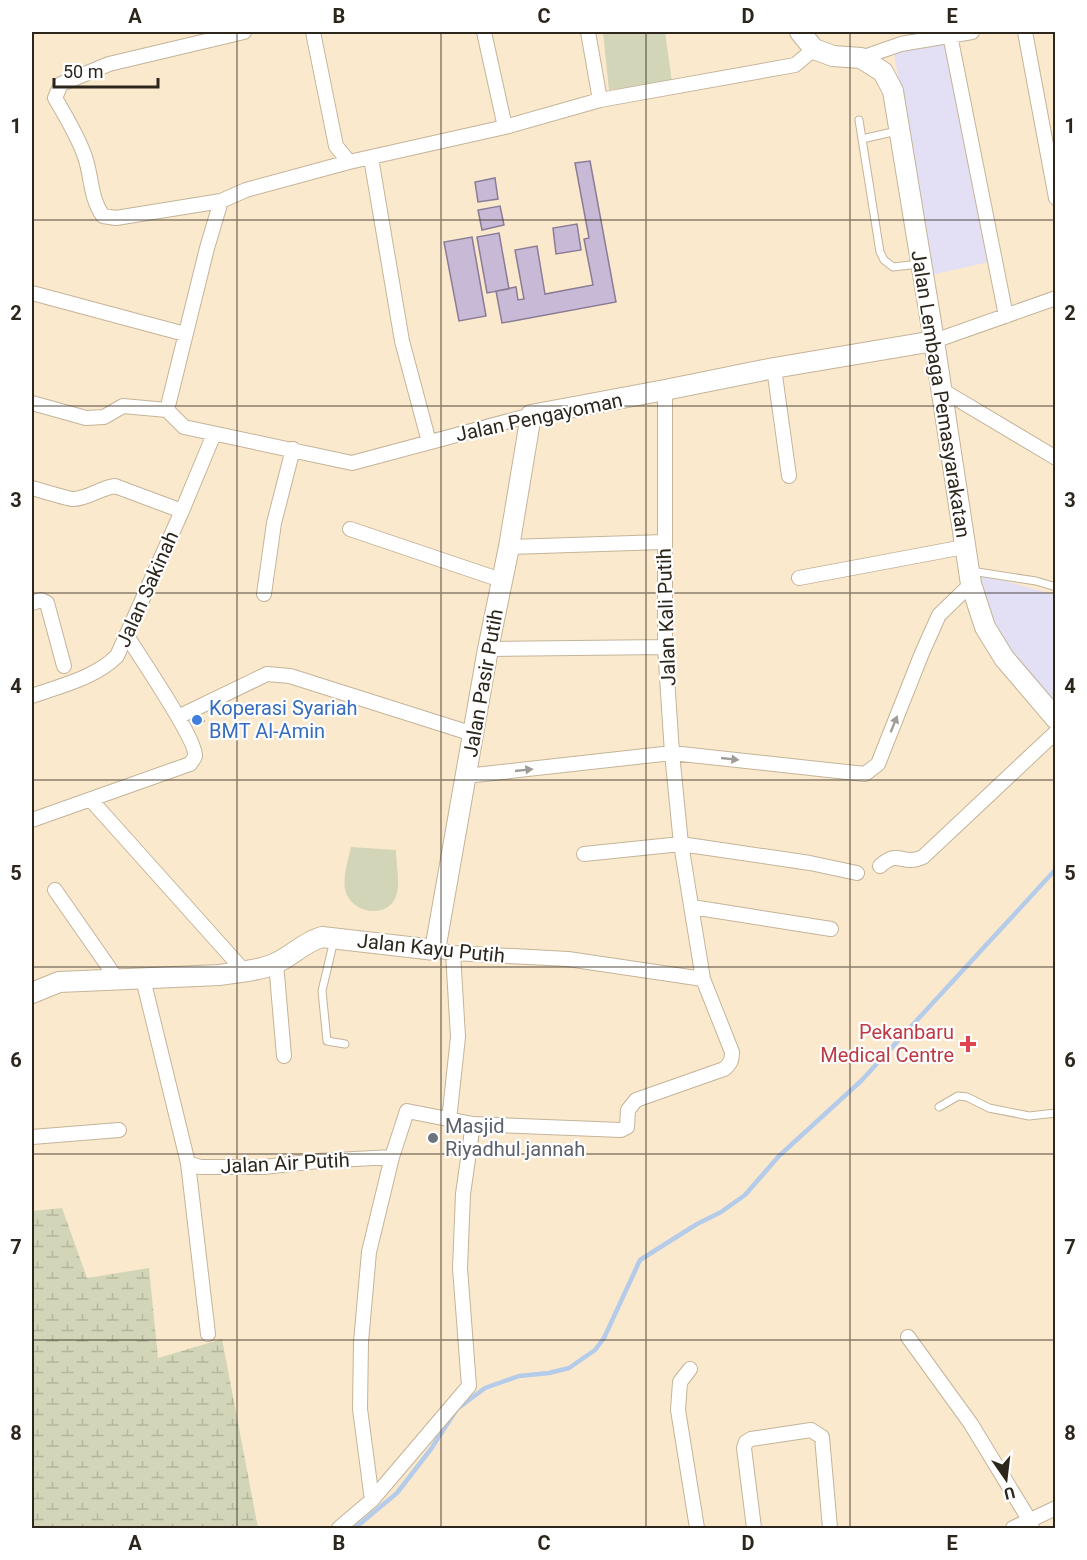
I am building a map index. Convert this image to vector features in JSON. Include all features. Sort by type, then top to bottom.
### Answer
[{"type":"street","points":[[243,32],[109,64],[61,84],[55,98],[86,158],[96,206],[103,216],[116,218],[221,201],[246,190],[349,162],[505,127],[600,100],[795,65],[814,50]]},
{"type":"street","points":[[313,32],[336,146],[349,162]]},
{"type":"street","points":[[483,32],[505,127]]},
{"type":"street","points":[[588,32],[600,100]]},
{"type":"street","points":[[800,32],[814,50],[833,56],[861,58],[902,44],[972,32]]},
{"type":"street","points":[[1026,32],[1056,198]]},
{"type":"street","points":[[950,35],[1006,316]]},
{"type":"street","name":"Jalan Lembaga Pemasyarakatan","points":[[861,58],[883,72],[893,91],[970,578],[985,627],[1004,658],[1056,719]]},
{"type":"street","name":"Jalan Pengayoman","points":[[371,158],[402,341],[429,442],[531,415],[774,368],[934,341]]},
{"type":"street","points":[[167,410],[221,201]]},
{"type":"street","points":[[32,293],[185,334]]},
{"type":"street","points":[[934,341],[1056,298]]},
{"type":"street","points":[[774,368],[789,476]]},
{"type":"street","name":"Jalan Kali Putih","points":[[665,390],[665,647],[681,844]]},
{"type":"street","points":[[942,390],[1056,459]]},
{"type":"street","points":[[32,404],[86,418],[104,417],[123,406],[167,410],[184,427],[352,463],[429,442]]},
{"type":"street","name":"Jalan Pasir Putih","points":[[444,952],[466,776],[531,415]]},
{"type":"street","name":"Jalan Sakinah","points":[[32,696],[71,683],[106,666],[117,656],[214,434]]},
{"type":"street","points":[[264,594],[274,523],[293,449]]},
{"type":"street","points":[[32,488],[71,500],[115,486],[182,511]]},
{"type":"street","points":[[350,529],[501,580]]},
{"type":"street","points":[[509,547],[664,542]]},
{"type":"street","points":[[799,578],[964,547]]},
{"type":"street","points":[[466,776],[672,753],[865,774],[878,764],[939,615],[970,578]]},
{"type":"street","points":[[32,603],[41,600],[47,603],[64,666]]},
{"type":"street","points":[[32,820],[190,764],[195,755],[193,745],[177,717],[127,636]]},
{"type":"street","points":[[488,649],[665,647]]},
{"type":"street","points":[[177,717],[267,674],[290,676],[473,734]]},
{"type":"street","points":[[880,866],[889,858],[913,861],[923,857],[1056,732]]},
{"type":"street","points":[[91,800],[244,971]]},
{"type":"street","points":[[372,1500],[360,1409],[361,1342],[369,1251],[392,1157],[407,1111],[473,1124],[621,1130],[627,1127],[628,1110],[636,1100],[724,1070],[731,1064],[732,1052],[703,979],[681,844]]},
{"type":"street","points":[[584,854],[681,844],[810,863],[857,873]]},
{"type":"street","points":[[55,890],[117,979]]},
{"type":"street","points":[[692,907],[831,929]]},
{"type":"street","name":"Jalan Kayu Putih","points":[[32,993],[59,982],[220,975],[244,971],[276,963],[311,940],[322,937],[444,952],[568,959],[703,979]]},
{"type":"street","points":[[444,952],[458,1037],[449,1120]]},
{"type":"street","points":[[276,963],[284,1056]]},
{"type":"street","points":[[143,979],[188,1163],[208,1334]]},
{"type":"street","points":[[339,1528],[372,1500],[469,1386],[460,1268],[463,1194],[473,1124]]},
{"type":"street","points":[[32,1137],[119,1130]]},
{"type":"street","name":"Jalan Air Putih","points":[[188,1163],[200,1167],[264,1167],[392,1157]]},
{"type":"street","points":[[908,1337],[971,1424],[1031,1525]]},
{"type":"street","points":[[690,1369],[680,1382],[678,1410],[697,1528]]},
{"type":"street","points":[[754,1528],[744,1448],[746,1442],[751,1439],[811,1430],[822,1437],[830,1528]]},
{"type":"street","points":[[1013,1528],[1031,1525],[1056,1508]]},
{"type":"lane","points":[[859,120],[880,252],[884,260],[893,267],[922,263]]},
{"type":"lane","points":[[862,139],[900,131]]},
{"type":"lane","points":[[970,578],[1036,581],[1056,587]]},
{"type":"lane","points":[[335,937],[322,991],[324,1018],[327,1041],[345,1044]]},
{"type":"lane","points":[[939,1107],[958,1096],[967,1097],[989,1108],[1029,1116],[1056,1113]]},
{"type":"shaded area","points":[[949,41],[993,261],[931,275],[894,53]]},
{"type":"shaded area","points":[[977,573],[1055,595],[1055,708],[1004,649]]},
{"type":"green space","points":[[603,32],[665,32],[672,82],[609,90]]},
{"type":"green space","points":[[351,847],[396,850],[398,888],[393,902],[387,908],[379,911],[362,909],[348,897],[345,879]]},
{"type":"green space","points":[[62,1208],[87,1278],[149,1268],[158,1358],[222,1339],[258,1528],[32,1528],[32,1211]]},
{"type":"building","points":[[590,161],[616,302],[502,323],[496,291],[516,287],[518,300],[524,299],[515,250],[537,246],[545,294],[593,285],[584,239],[589,238],[575,163]]},
{"type":"building","points":[[495,178],[498,199],[478,202],[475,182]]},
{"type":"building","points":[[500,206],[504,225],[482,230],[478,210]]},
{"type":"building","points":[[577,224],[581,250],[556,254],[553,228]]},
{"type":"building","points":[[499,233],[509,289],[487,293],[477,237]]},
{"type":"building","points":[[472,237],[486,316],[459,321],[444,242]]},
{"type":"building","name":"Koperasi Syariah BMT Al-Amin","points":[[200,715],[204,721],[196,726],[191,719]]},
{"type":"waterway","points":[[355,1528],[397,1493],[431,1449],[457,1409],[485,1388],[519,1376],[569,1368],[595,1350],[604,1338],[640,1260],[697,1224],[721,1212],[745,1195],[779,1156],[861,1081],[1056,869]]},
{"type":"place","name":"Koperasi Syariah BMT Al-Amin","points":[[197,720]]},
{"type":"place","name":"Pekanbaru Medical Centre","points":[[968,1044]]},
{"type":"place","name":"Masjid Riyadhul jannah","points":[[433,1138]]}]
